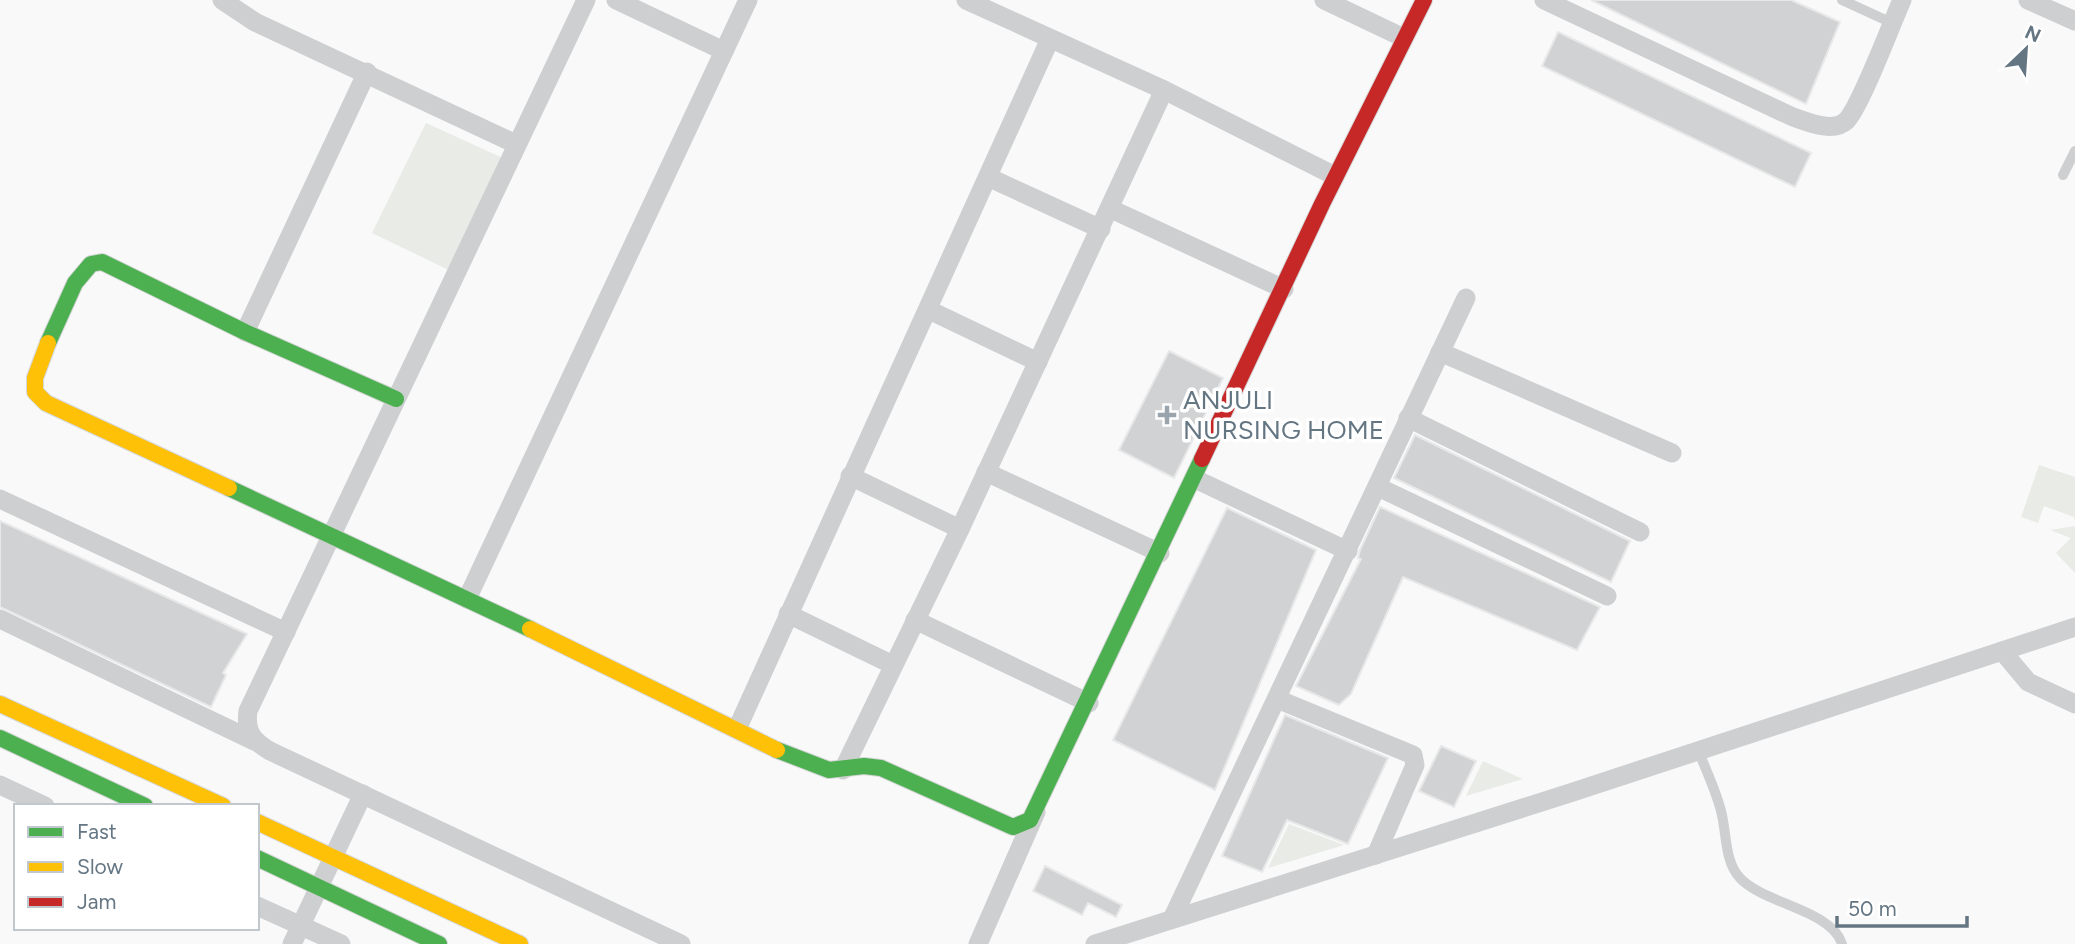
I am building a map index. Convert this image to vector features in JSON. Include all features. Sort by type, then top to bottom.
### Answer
[{"type":"street","points":[[222,0],[255,22],[368,72],[516,144]]},
{"type":"street","points":[[254,741],[246,722],[248,711],[586,0]]},
{"type":"street","points":[[616,0],[724,51]]},
{"type":"street","points":[[467,599],[748,0]]},
{"type":"street","points":[[965,0],[1164,90],[1335,176]]},
{"type":"street","points":[[1324,0],[1404,38]]},
{"type":"street","points":[[396,399],[245,332],[112,265],[98,261],[89,265],[81,274],[54,328],[35,378],[35,392],[47,403],[467,599],[809,764],[843,770],[864,766],[881,768],[1013,827],[1030,820],[1089,703],[1335,176],[1424,0]]},
{"type":"street","points":[[1544,0],[1793,117],[1834,126],[1847,121],[1902,0]]},
{"type":"street","points":[[2028,0],[2075,21]]},
{"type":"street","points":[[737,729],[850,476],[990,178],[1050,39]]},
{"type":"street","points":[[245,332],[368,72]]},
{"type":"street","points":[[843,770],[960,529],[1164,90]]},
{"type":"street","points":[[990,178],[1101,229]]},
{"type":"street","points":[[1111,209],[1284,289]]},
{"type":"street","points":[[1172,919],[1466,298]]},
{"type":"street","points":[[929,310],[1038,362]]},
{"type":"street","points":[[1440,352],[1672,453]]},
{"type":"street","points":[[1408,418],[1640,532]]},
{"type":"street","points":[[986,472],[1160,553]]},
{"type":"street","points":[[850,476],[960,529]]},
{"type":"street","points":[[1195,479],[1348,551]]},
{"type":"street","points":[[1378,487],[1607,596]]},
{"type":"street","points":[[0,499],[286,632]]},
{"type":"street","points":[[788,614],[893,665]]},
{"type":"street","points":[[0,619],[681,944]]},
{"type":"street","points":[[915,620],[1089,703]]},
{"type":"street","points":[[1095,944],[2075,627]]},
{"type":"street","points":[[2002,651],[2037,688],[2075,704]]},
{"type":"street","points":[[1277,699],[1413,755],[1415,765],[1376,855]]},
{"type":"street","points":[[0,704],[219,804]]},
{"type":"street","points":[[0,738],[141,804]]},
{"type":"street","points":[[978,944],[1049,783]]},
{"type":"street","points":[[0,785],[41,804]]},
{"type":"street","points":[[292,944],[317,886],[363,794]]},
{"type":"street","points":[[259,822],[520,944]]},
{"type":"street","points":[[259,859],[439,944]]},
{"type":"street","points":[[259,907],[341,944]]},
{"type":"lane","points":[[1842,0],[1892,23]]},
{"type":"lane","points":[[2063,175],[2075,151]]},
{"type":"lane","points":[[1698,750],[1720,808],[1728,856],[1737,875],[1752,888],[1831,927],[1842,944]]},
{"type":"shaded area","points":[[426,123],[507,160],[455,273],[372,233]]},
{"type":"shaded area","points":[[2039,465],[2075,477],[2075,523],[2074,517],[2044,506],[2038,523],[2021,517]]},
{"type":"shaded area","points":[[2075,526],[2075,573],[2056,553],[2071,538],[2050,530]]},
{"type":"shaded area","points":[[1483,761],[1523,779],[1466,796]]},
{"type":"shaded area","points":[[1289,824],[1344,845],[1268,868]]},
{"type":"building","points":[[1591,0],[1791,0],[1840,22],[1806,104]]},
{"type":"building","points":[[1558,32],[1811,153],[1795,187],[1542,66]]},
{"type":"building","points":[[1169,351],[1223,378],[1174,478],[1119,450]]},
{"type":"building","points":[[1415,435],[1630,541],[1611,582],[1394,478]]},
{"type":"building","points":[[1380,507],[1600,607],[1577,650],[1403,577],[1351,694],[1339,705],[1296,686],[1361,559],[1358,558],[1360,550]]},
{"type":"building","points":[[1227,508],[1316,550],[1215,790],[1113,740]]},
{"type":"building","points":[[0,521],[247,634],[223,673],[226,675],[211,707],[0,607]]},
{"type":"building","points":[[1285,715],[1388,758],[1348,844],[1287,820],[1262,872],[1222,856]]},
{"type":"building","points":[[1441,746],[1476,761],[1454,807],[1419,791]]},
{"type":"building","points":[[1045,866],[1122,905],[1116,917],[1088,903],[1082,915],[1033,891]]},
{"type":"traffic: fast","points":[[48,343],[75,283],[91,264],[102,262],[245,332],[396,399]]},
{"type":"traffic: fast","points":[[777,750],[829,770],[864,766],[881,768],[1013,827],[1030,820],[1202,459]]},
{"type":"traffic: fast","points":[[229,488],[530,629]]},
{"type":"traffic: fast","points":[[0,738],[141,804]]},
{"type":"traffic: fast","points":[[259,859],[439,944]]},
{"type":"traffic: slow","points":[[48,343],[35,378],[35,392],[46,403],[229,488]]},
{"type":"traffic: slow","points":[[530,629],[777,750]]},
{"type":"traffic: slow","points":[[0,704],[219,804]]},
{"type":"traffic: slow","points":[[259,823],[520,944]]},
{"type":"traffic: jam","points":[[1202,459],[1322,204],[1424,0]]},
{"type":"place","name":"ANJULI NURSING HOME","points":[[1167,415]]}]
